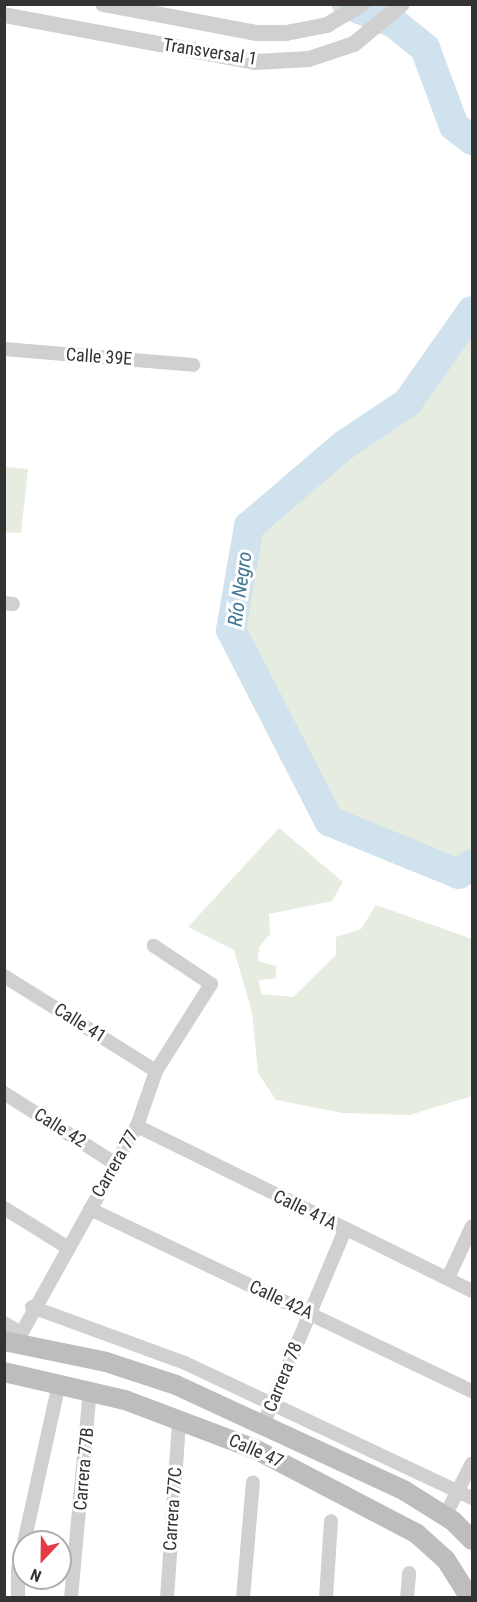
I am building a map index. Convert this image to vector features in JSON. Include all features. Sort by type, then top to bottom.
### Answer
[{"type":"main road","name":"Calle 47","points":[[13,1338],[136,1371],[263,1425],[445,1516],[472,1540]]},
{"type":"main road","name":"Calle 47","points":[[4,1372],[90,1391],[179,1420],[255,1449],[391,1517],[434,1548],[470,1598]]},
{"type":"street","name":"Transversal 1","points":[[103,4],[257,33],[327,25],[362,4]]},
{"type":"street","name":"Transversal 1","points":[[4,15],[255,62],[309,59],[354,44],[402,4]]},
{"type":"street","name":"Calle 39E","points":[[4,349],[193,365]]},
{"type":"street","name":"Carrera 77","points":[[13,1338],[137,1126],[156,1071],[211,984],[154,946]]},
{"type":"street","name":"Calle 41","points":[[4,976],[156,1071]]},
{"type":"street","name":"Calle 42","points":[[4,1093],[116,1164]]},
{"type":"street","name":"Calle 41A","points":[[137,1126],[472,1291]]},
{"type":"street","points":[[4,1208],[67,1246]]},
{"type":"street","name":"Calle 42A","points":[[90,1209],[472,1391]]},
{"type":"street","points":[[448,1278],[472,1226]]},
{"type":"street","name":"Carrera 78","points":[[263,1425],[345,1230]]},
{"type":"street","points":[[32,1307],[185,1363],[472,1498]]},
{"type":"street","points":[[4,1323],[13,1338]]},
{"type":"street","points":[[18,1598],[18,1570],[59,1383]]},
{"type":"street","name":"Carrera 77B","points":[[73,1591],[90,1391]]},
{"type":"street","name":"Carrera 77C","points":[[167,1598],[179,1420]]},
{"type":"street","points":[[445,1516],[472,1462]]},
{"type":"street","points":[[243,1598],[253,1482]]},
{"type":"street","points":[[326,1598],[331,1521]]},
{"type":"street","points":[[407,1598],[409,1573]]},
{"type":"shaded area","points":[[472,311],[472,864],[459,874],[329,821],[231,630],[249,526],[344,445],[407,403]]},
{"type":"shaded area","points":[[4,467],[28,469],[21,533],[5,532]]},
{"type":"shaded area","points":[[279,828],[343,882],[332,901],[269,914],[270,934],[259,947],[258,961],[276,966],[276,978],[259,980],[261,994],[293,997],[336,955],[336,937],[361,929],[376,905],[472,939],[472,1096],[410,1115],[343,1113],[276,1100],[258,1073],[252,1012],[234,950],[188,927]]},
{"type":"waterway","name":"Río Negro","points":[[347,4],[394,23],[425,48],[454,126],[472,140]]},
{"type":"waterway","name":"Río Negro","points":[[472,311],[407,403],[344,445],[249,526],[231,630],[329,821],[459,874],[472,864]]}]
